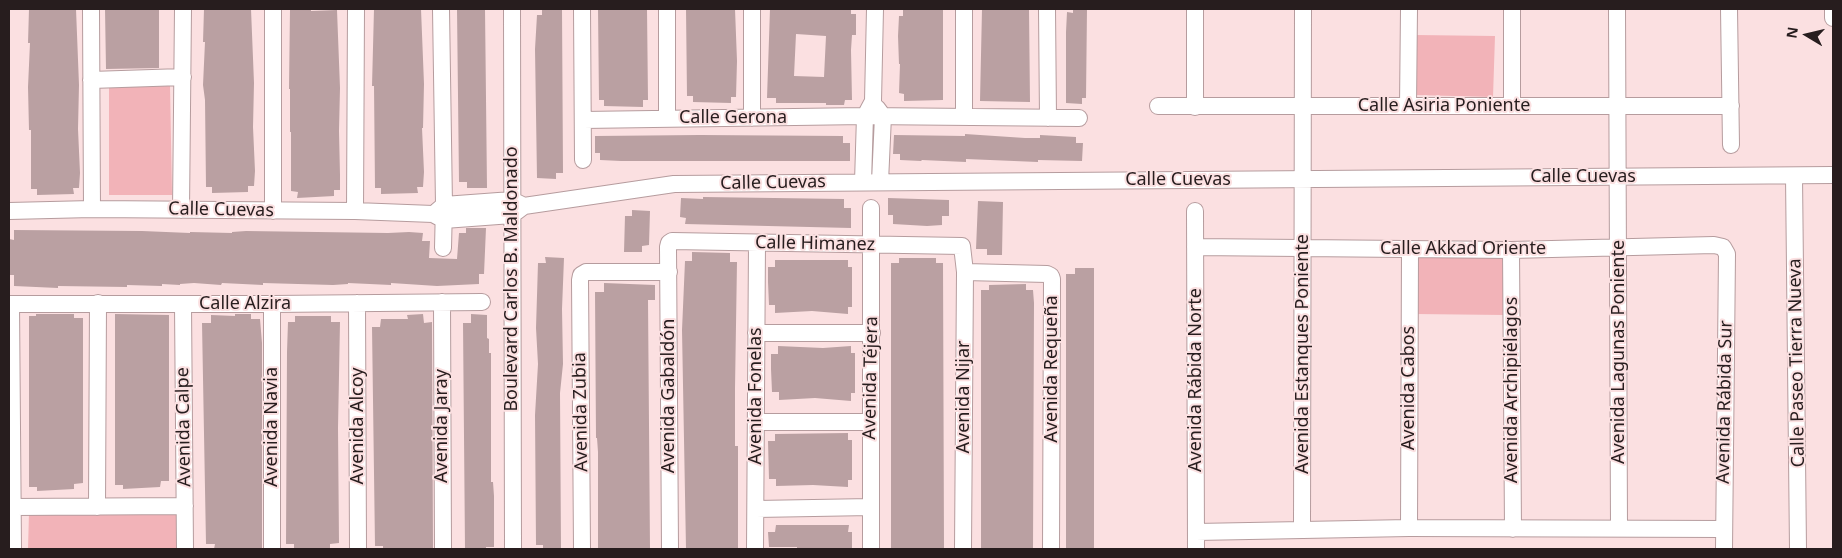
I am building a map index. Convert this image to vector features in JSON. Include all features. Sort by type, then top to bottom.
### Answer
[{"type":"street","points":[[92,9],[92,208]]},
{"type":"street","points":[[181,210],[183,9]]},
{"type":"street","points":[[272,211],[273,9]]},
{"type":"street","points":[[355,211],[356,9]]},
{"type":"street","points":[[441,9],[440,213],[443,248]]},
{"type":"street","name":"Boulevard Carlos B. Maldonado","points":[[512,9],[516,207],[513,549]]},
{"type":"street","points":[[582,9],[583,160]]},
{"type":"street","points":[[667,9],[667,118]]},
{"type":"street","points":[[752,9],[752,118]]},
{"type":"street","points":[[862,182],[865,116],[872,101],[875,9]]},
{"type":"street","points":[[964,9],[964,117]]},
{"type":"street","points":[[1047,9],[1048,118]]},
{"type":"street","points":[[1195,9],[1195,107]]},
{"type":"street","name":"Avenida Estanques Poniente","points":[[1302,529],[1303,9]]},
{"type":"street","points":[[1408,106],[1409,9]]},
{"type":"street","points":[[1512,9],[1512,105]]},
{"type":"street","name":"Avenida Lagunas Poniente","points":[[1617,9],[1620,528]]},
{"type":"street","points":[[1729,9],[1731,145]]},
{"type":"street","points":[[1833,9],[1833,18]]},
{"type":"street","points":[[91,80],[183,78]]},
{"type":"street","points":[[872,101],[883,116],[880,182]]},
{"type":"street","name":"Calle Asiria Poniente","points":[[1158,106],[1731,106]]},
{"type":"street","name":"Calle Gerona","points":[[582,120],[865,116],[1079,118]]},
{"type":"street","name":"Calle Cuevas","points":[[9,211],[92,208],[440,213],[516,207],[674,184],[1833,175]]},
{"type":"street","name":"Calle Paseo Tierra Nueva","points":[[1794,176],[1798,549]]},
{"type":"street","name":"Avenida Téjera","points":[[871,208],[871,549]]},
{"type":"street","name":"Avenida Rábida Norte","points":[[1195,211],[1196,549]]},
{"type":"street","name":"Calle Himanez","points":[[669,243],[962,246]]},
{"type":"street","name":"Avenida Gabaldón","points":[[669,243],[670,549]]},
{"type":"street","name":"Avenida Fonelas","points":[[756,549],[757,244]]},
{"type":"street","name":"Calle Akkad Oriente","points":[[1195,247],[1511,250],[1714,245],[1723,247],[1727,254]]},
{"type":"street","name":"Avenida Nijar","points":[[962,246],[965,272],[963,549]]},
{"type":"street","name":"Avenida Cabos","points":[[1409,528],[1410,249]]},
{"type":"street","name":"Avenida Archipiélagos","points":[[1511,250],[1513,529]]},
{"type":"street","name":"Avenida Rábida Sur","points":[[1724,549],[1727,254]]},
{"type":"street","name":"Avenida Zubia","points":[[582,549],[581,275],[586,272],[669,272]]},
{"type":"street","name":"Avenida Requeña","points":[[965,272],[1047,274],[1052,278],[1051,549]]},
{"type":"street","name":"Avenida Jaray","points":[[442,302],[443,549]]},
{"type":"street","name":"Calle Alzira","points":[[10,304],[183,305],[482,302]]},
{"type":"street","name":"Avenida Alcoy","points":[[357,303],[358,549]]},
{"type":"street","points":[[10,304],[13,549]]},
{"type":"street","points":[[97,506],[98,304]]},
{"type":"street","name":"Avenida Navia","points":[[272,304],[272,549]]},
{"type":"street","name":"Avenida Calpe","points":[[183,305],[185,549]]},
{"type":"street","points":[[756,333],[872,333]]},
{"type":"street","points":[[756,422],[870,422]]},
{"type":"street","points":[[13,507],[185,506]]},
{"type":"street","points":[[756,509],[871,508]]},
{"type":"street","points":[[1196,532],[1409,528],[1724,529]]},
{"type":"shaded area","points":[[1416,35],[1495,36],[1493,97],[1415,95]]},
{"type":"shaded area","points":[[170,86],[172,195],[109,195],[109,87]]},
{"type":"shaded area","points":[[1416,252],[1505,252],[1504,315],[1415,314]]},
{"type":"shaded area","points":[[29,513],[178,514],[178,549],[28,549]]},
{"type":"building","points":[[29,9],[76,9],[80,173],[79,188],[73,188],[74,194],[37,195],[37,189],[31,189],[31,130],[29,130],[28,87]]},
{"type":"building","points":[[105,9],[159,9],[159,68],[106,69]]},
{"type":"building","points":[[204,9],[251,9],[255,171],[254,186],[248,186],[248,192],[212,193],[212,187],[206,187],[205,100],[203,85]]},
{"type":"building","points":[[290,9],[311,9],[311,11],[337,10],[340,88],[340,190],[334,190],[334,196],[297,198],[298,192],[291,191]]},
{"type":"building","points":[[374,9],[421,9],[424,84],[422,128],[424,172],[423,187],[417,187],[418,193],[381,194],[381,188],[375,188],[374,86],[372,86]]},
{"type":"building","points":[[457,9],[485,9],[487,188],[467,188],[467,182],[459,182]]},
{"type":"building","points":[[542,9],[562,9],[563,173],[556,173],[556,179],[537,178],[535,49],[537,15],[542,15]]},
{"type":"building","points":[[598,9],[647,9],[648,100],[643,100],[643,107],[604,106],[604,100],[599,100]]},
{"type":"building","points":[[686,9],[735,9],[736,97],[731,97],[731,103],[693,102],[693,96],[687,96]]},
{"type":"building","points":[[770,9],[851,9],[851,14],[856,14],[856,35],[852,35],[851,50],[852,100],[845,100],[844,105],[826,105],[826,103],[776,103],[776,98],[767,98]],"holes":[[[796,34],[826,36],[824,77],[794,76]]]},
{"type":"building","points":[[903,9],[943,9],[943,100],[904,101],[904,94],[899,93],[900,64],[898,36],[899,16],[903,16]]},
{"type":"building","points":[[982,9],[1029,9],[1030,102],[980,101]]},
{"type":"building","points":[[1073,9],[1087,9],[1086,98],[1082,98],[1082,104],[1066,103],[1067,12],[1073,13]]},
{"type":"building","points":[[965,134],[1025,138],[1040,138],[1040,135],[1076,137],[1076,143],[1083,143],[1082,161],[1038,160],[1038,162],[966,159],[966,162],[921,161],[900,160],[900,154],[893,154],[894,135],[965,136]]},
{"type":"building","points":[[595,136],[843,136],[843,143],[850,143],[850,161],[621,161],[600,160],[600,153],[595,153]]},
{"type":"building","points":[[703,197],[844,199],[844,208],[851,208],[851,228],[685,224],[686,218],[680,217],[681,198],[703,199]]},
{"type":"building","points":[[888,198],[949,200],[949,216],[942,216],[942,225],[893,224],[893,215],[888,215]]},
{"type":"building","points":[[978,201],[1003,202],[1002,255],[987,255],[987,249],[976,249]]},
{"type":"building","points":[[632,210],[650,211],[649,245],[642,246],[642,252],[624,252],[625,216],[632,216]]},
{"type":"building","points":[[466,228],[486,228],[484,274],[479,274],[479,284],[437,286],[391,283],[391,285],[263,283],[263,285],[222,283],[221,285],[194,283],[180,285],[162,284],[162,286],[127,285],[127,287],[58,286],[58,288],[14,286],[14,275],[9,275],[9,239],[14,240],[14,230],[190,233],[246,231],[409,232],[423,233],[422,241],[430,241],[429,258],[457,259],[459,233],[466,233]]},
{"type":"building","points":[[692,252],[730,253],[730,262],[737,262],[735,446],[738,446],[738,549],[686,549],[682,330],[685,261],[692,261]]},
{"type":"building","points":[[545,257],[564,258],[562,309],[563,364],[560,393],[561,549],[543,549],[543,545],[536,545],[535,415],[538,364],[536,328],[538,263],[546,263]]},
{"type":"building","points":[[899,258],[936,258],[936,263],[943,263],[944,549],[891,549],[891,263],[899,263]]},
{"type":"building","points":[[775,260],[848,260],[848,267],[852,267],[852,307],[848,307],[848,314],[812,311],[775,313],[775,305],[769,305],[768,267],[775,267]]},
{"type":"building","points":[[1075,268],[1094,268],[1094,549],[1066,549],[1066,274],[1075,274]]},
{"type":"building","points":[[604,283],[655,285],[655,300],[648,300],[650,549],[598,549],[595,292],[604,292]]},
{"type":"building","points":[[1026,284],[1026,290],[1033,290],[1034,303],[1033,549],[981,549],[981,290],[989,290],[989,285]]},
{"type":"building","points":[[36,314],[74,314],[74,318],[83,318],[83,483],[74,484],[74,489],[37,491],[37,487],[29,487],[29,316],[36,316]]},
{"type":"building","points":[[115,314],[169,315],[169,481],[161,481],[160,487],[123,489],[123,485],[115,485]]},
{"type":"building","points":[[235,314],[251,314],[251,319],[260,319],[262,343],[262,549],[214,549],[215,544],[206,544],[202,323],[211,323],[211,315],[235,316]]},
{"type":"building","points":[[423,314],[424,323],[432,322],[433,549],[383,549],[383,546],[375,546],[372,327],[380,327],[381,319],[408,319],[407,315]]},
{"type":"building","points":[[471,314],[487,315],[487,338],[489,339],[489,353],[491,353],[491,482],[493,482],[494,496],[494,547],[486,547],[486,549],[465,549],[463,323],[471,323]]},
{"type":"building","points":[[295,316],[331,316],[331,322],[340,322],[338,428],[339,543],[330,544],[330,549],[294,549],[294,544],[286,544],[288,322],[295,322]]},
{"type":"building","points":[[778,346],[823,348],[851,346],[851,353],[855,353],[855,393],[851,393],[851,401],[815,398],[779,400],[779,392],[772,392],[771,369],[771,354],[778,354]]},
{"type":"building","points":[[848,433],[848,440],[852,440],[852,480],[848,480],[848,487],[813,485],[776,486],[776,479],[769,479],[768,441],[775,441],[775,434]]},
{"type":"building","points":[[776,525],[849,525],[848,532],[852,532],[852,549],[769,547],[768,532],[775,532]]}]
